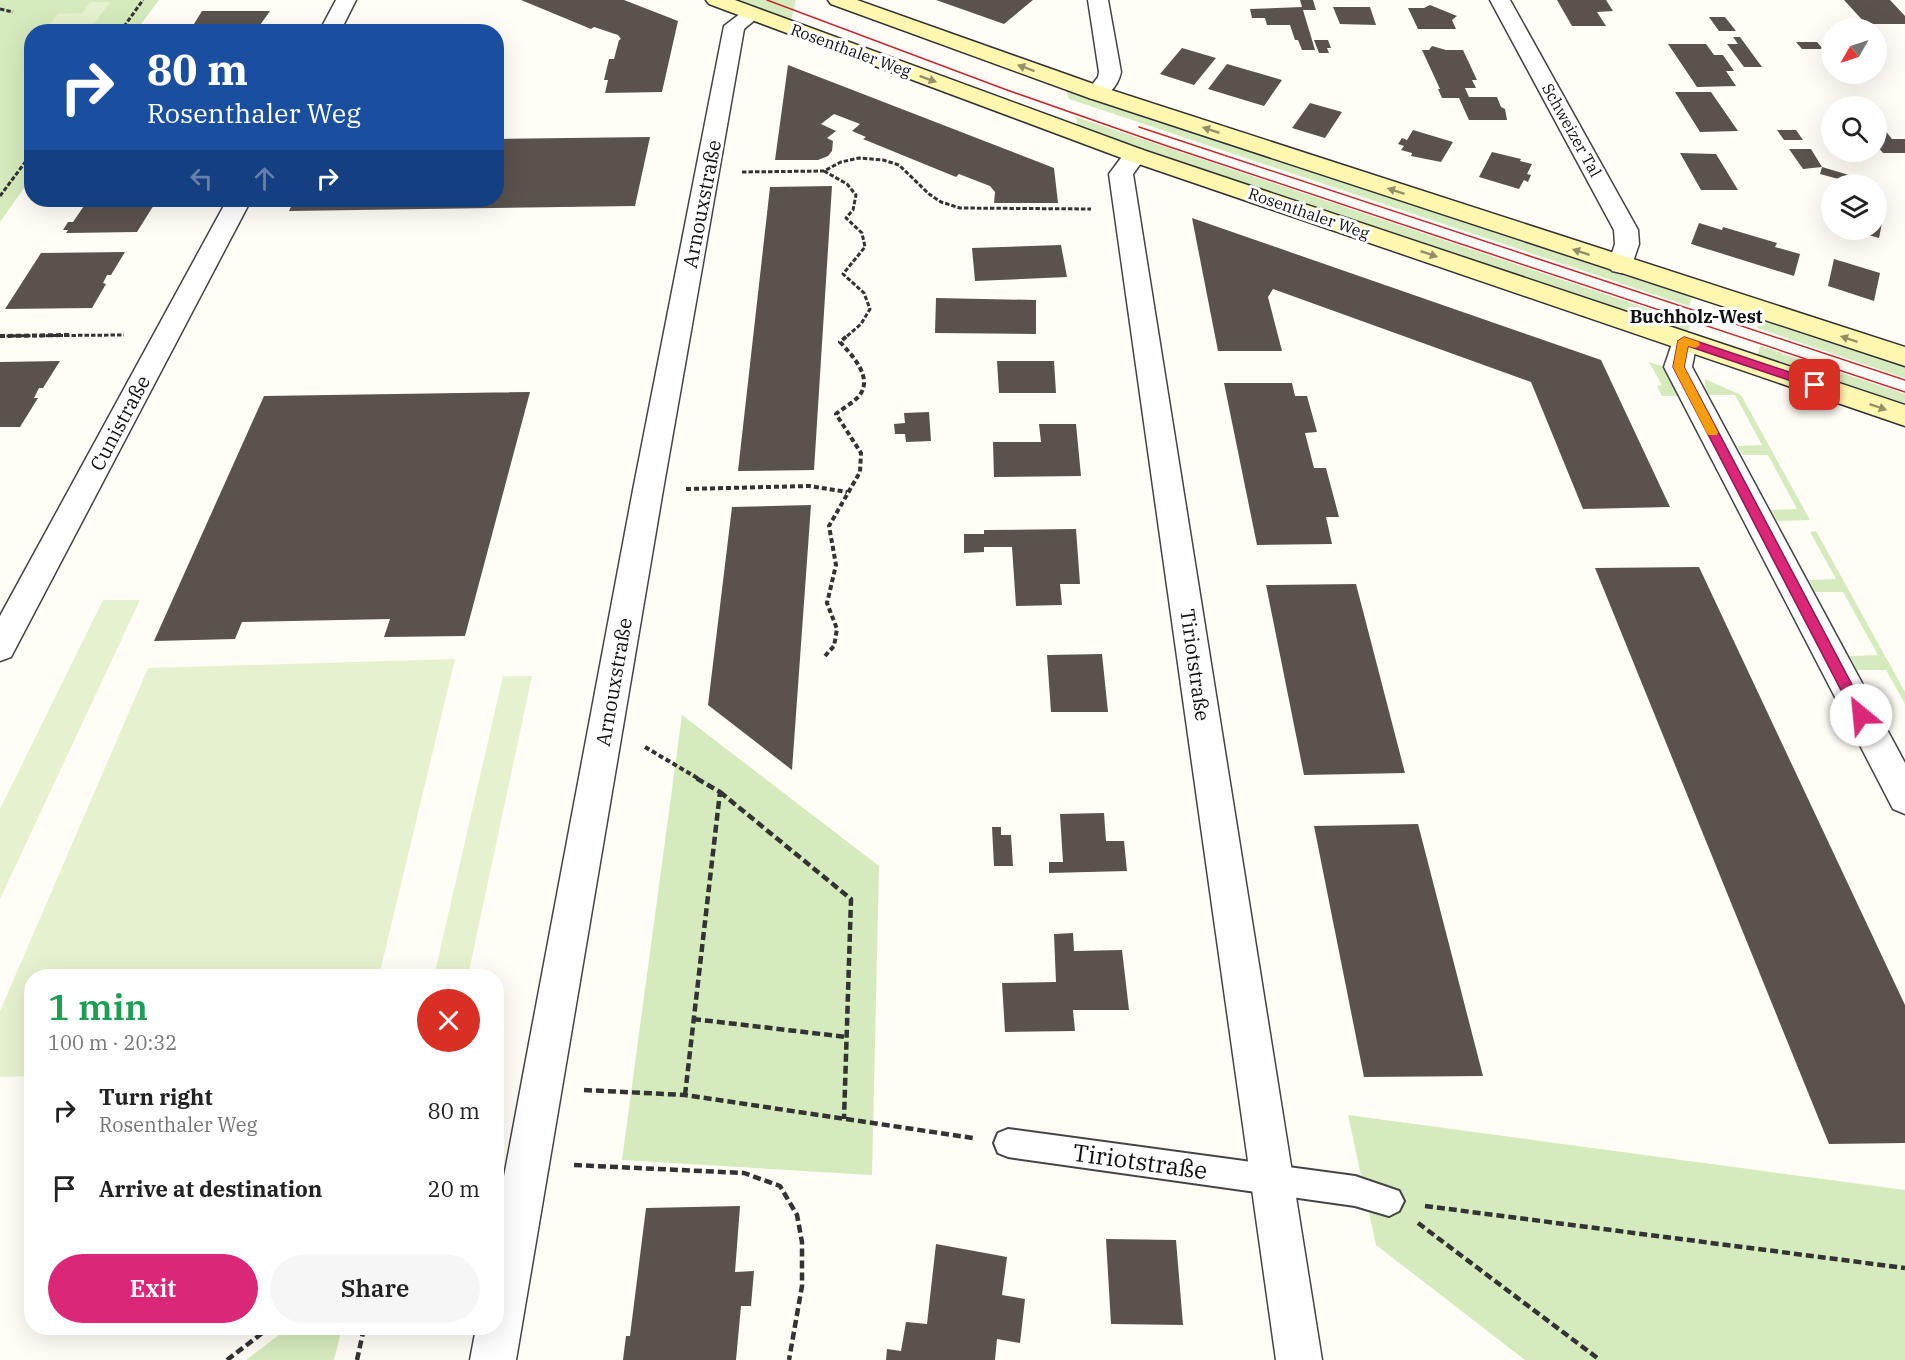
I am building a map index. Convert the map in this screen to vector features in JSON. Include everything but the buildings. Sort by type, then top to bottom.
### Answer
[{"type":"main road","name":"Rosenthaler Weg","points":[[716,0],[1136,154],[1905,416]]},
{"type":"main road","points":[[838,0],[1096,93],[1905,357]]},
{"type":"street","points":[[333,24],[346,0]]},
{"type":"street","points":[[1096,93],[1109,78],[1110,72],[1098,0]]},
{"type":"street","name":"Schweizer Tal","points":[[1500,0],[1626,230],[1627,244],[1621,265]]},
{"type":"street","name":"Arnouxstraße","points":[[504,1299],[648,490],[734,26],[752,14]]},
{"type":"street","name":"Tiriotstraße","points":[[1136,154],[1121,174],[1299,1360]]},
{"type":"street","name":"Cunistraße","points":[[0,647],[235,207]]},
{"type":"street","points":[[1684,341],[1678,367],[1905,798]]},
{"type":"street","name":"Arnouxstraße","points":[[493,1360],[498,1335]]},
{"type":"lane","name":"Tiriotstraße","points":[[1008,1143],[1272,1181]]},
{"type":"lane","points":[[1272,1181],[1355,1191],[1389,1201]]},
{"type":"path","points":[[126,24],[143,0]]},
{"type":"path","points":[[0,9],[12,12]]},
{"type":"path","points":[[824,171],[841,162],[859,158],[883,159],[899,165],[929,194],[941,202],[960,208],[1127,209]]},
{"type":"path","points":[[0,196],[24,164]]},
{"type":"path","points":[[708,173],[824,171],[840,178],[855,191],[857,200],[855,209],[846,218],[862,233],[865,247],[843,274],[868,297],[871,309],[865,320],[840,342],[860,369],[865,383],[860,396],[836,414],[861,453],[860,472],[829,526],[837,565],[827,603],[837,629],[834,646],[825,656]]},
{"type":"path","points":[[0,336],[167,335]]},
{"type":"path","points":[[648,490],[809,486],[847,492]]},
{"type":"path","points":[[606,724],[720,792],[851,899],[844,1119]]},
{"type":"path","points":[[685,1095],[720,792]]},
{"type":"path","points":[[693,1019],[847,1037]]},
{"type":"path","points":[[542,1088],[685,1095],[1008,1143]]},
{"type":"path","points":[[529,1161],[636,1169],[744,1173],[780,1186],[797,1215],[802,1242],[802,1286],[789,1360]]},
{"type":"path","points":[[1389,1201],[1905,1268]]},
{"type":"path","points":[[1389,1201],[1600,1360]]},
{"type":"path","points":[[226,1360],[260,1335]]},
{"type":"path","points":[[357,1360],[362,1335]]},
{"type":"green space","points":[[0,0],[159,0],[141,24],[24,24],[24,188],[0,222]]},
{"type":"green space","points":[[735,0],[796,0],[791,21]]},
{"type":"green space","points":[[90,2],[110,2],[94,24],[50,24],[58,14],[82,13]]},
{"type":"green space","points":[[1066,90],[1692,297],[1689,306],[1069,99]]},
{"type":"green space","points":[[1076,117],[1691,323],[1687,333],[1078,129]]},
{"type":"green space","points":[[1760,319],[1905,367],[1905,378],[1757,328]]},
{"type":"green space","points":[[1760,346],[1905,394],[1905,407],[1757,357]]},
{"type":"green space","points":[[1649,362],[1664,367],[1678,396],[1662,396],[1657,386],[1662,385]]},
{"type":"green space","points":[[1705,379],[1741,395],[1810,520],[1777,521],[1771,510],[1797,509],[1768,455],[1743,455],[1737,446],[1762,445],[1735,395],[1709,395],[1705,387]]},
{"type":"green space","points":[[1816,531],[1905,692],[1905,704],[1886,670],[1857,670],[1850,656],[1878,655],[1843,592],[1815,592],[1809,580],[1836,579],[1810,532]]},
{"type":"green space","points":[[103,600],[140,600],[0,899],[0,809]]},
{"type":"green space","points":[[455,659],[381,969],[24,969],[24,1076],[0,1077],[0,1011],[148,668]]},
{"type":"green space","points":[[503,676],[532,676],[469,969],[436,969]]},
{"type":"green space","points":[[682,715],[879,866],[872,1175],[622,1160]]},
{"type":"green space","points":[[1348,1115],[1905,1190],[1905,1360],[1525,1360],[1376,1245]]},
{"type":"green space","points":[[279,1335],[340,1335],[334,1360],[246,1360]]},
{"type":"tram line","points":[[767,0],[1007,90],[1167,146],[1905,392]]},
{"type":"tram line","points":[[1139,127],[1905,380]]},
{"type":"slow traffic","points":[[1695,345],[1684,341],[1678,367],[1712,432]]},
{"type":"district","name":"Buchholz-West","points":[[1696,317]]},
{"type":"route","points":[[1815,385],[1684,341],[1678,367],[1861,715]]}]
